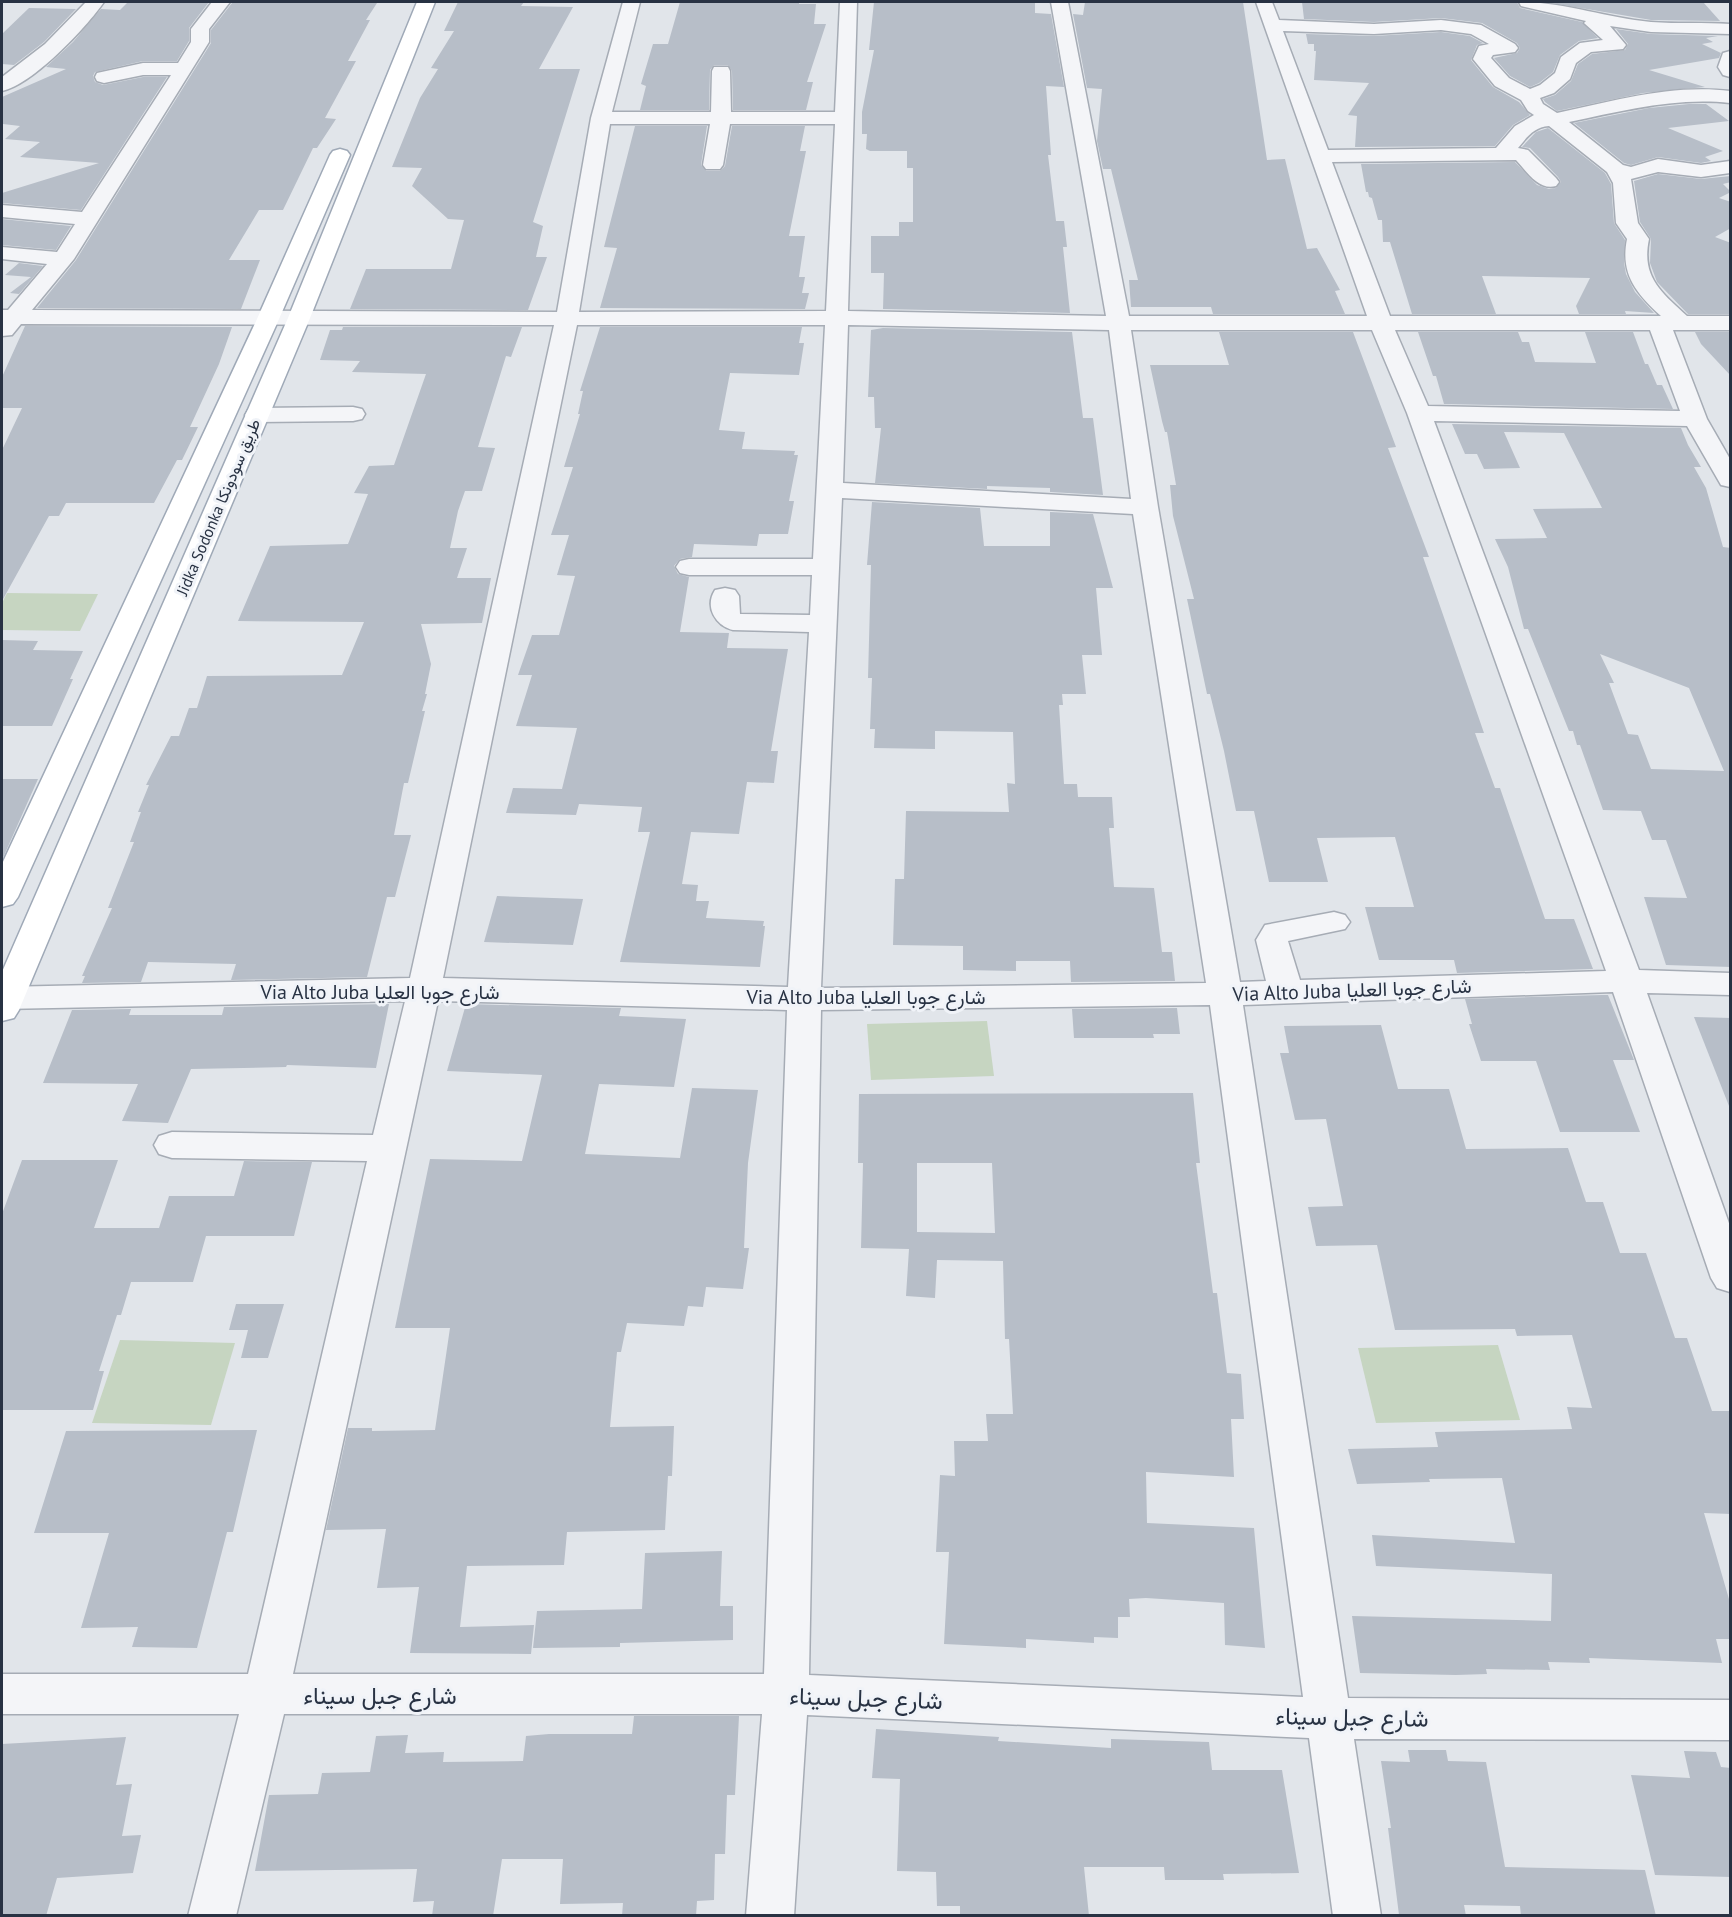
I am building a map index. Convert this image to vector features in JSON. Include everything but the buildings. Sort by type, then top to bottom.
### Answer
[{"type":"main road","name":"Jidka Sodonka طريق سودونكا","points":[[3,1002],[299,318],[381,84],[406,2]]},
{"type":"main road","name":"Jidka Sodonka طريق سودونكا","points":[[2,897],[268,319],[381,84],[426,2]]},
{"type":"main road","points":[[79,732],[121,731]]},
{"type":"street","points":[[2,85],[18,77],[37,61],[95,2]]},
{"type":"street","points":[[6,322],[63,259],[200,42],[200,29],[221,2]]},
{"type":"street","points":[[212,1916],[266,1695],[423,988],[567,318],[601,118],[631,2]]},
{"type":"street","points":[[770,1916],[786,1694],[804,999],[824,624],[849,2]]},
{"type":"street","points":[[1060,2],[1119,323],[1145,507],[1225,994],[1357,1916]]},
{"type":"street","points":[[1527,2],[1600,19],[1652,27],[1731,29]]},
{"type":"street","points":[[1268,13],[1353,28],[1441,25],[1475,29],[1509,48],[1485,50],[1482,59],[1502,82],[1529,96],[1535,107],[1578,137],[1616,169],[1623,183],[1627,223],[1638,239],[1635,258],[1636,271],[1670,324],[1695,419],[1731,480]]},
{"type":"street","points":[[1268,13],[1381,322],[1419,413],[1626,981],[1731,1278]]},
{"type":"street","points":[[1529,96],[1547,89],[1563,75],[1568,61],[1586,47],[1617,45],[1603,29],[1594,25],[1593,23],[1600,19]]},
{"type":"street","points":[[1731,57],[1727,67],[1731,72]]},
{"type":"street","points":[[104,77],[143,69],[183,69]]},
{"type":"street","points":[[713,165],[721,117],[721,71]]},
{"type":"street","points":[[1503,153],[1522,130],[1536,121],[1552,120],[1640,100],[1701,94],[1731,97]]},
{"type":"street","points":[[601,118],[843,118]]},
{"type":"street","points":[[1322,156],[1521,154],[1549,182]]},
{"type":"street","points":[[1616,169],[1634,174],[1642,168],[1664,164],[1698,171],[1731,167]]},
{"type":"street","points":[[2,211],[88,219]]},
{"type":"street","points":[[2,253],[63,259]]},
{"type":"street","points":[[6,322],[299,318],[836,318],[1119,323],[1731,323]]},
{"type":"street","points":[[1419,413],[1695,419]]},
{"type":"street","points":[[257,415],[353,414]]},
{"type":"street","points":[[830,490],[1145,507]]},
{"type":"street","points":[[689,567],[826,567]]},
{"type":"street","points":[[726,596],[726,616],[733,622],[824,624]]},
{"type":"street","points":[[1286,992],[1272,940],[1277,932],[1334,922]]},
{"type":"street","name":"Via Alto Juba شارع جوبا العليا","points":[[3,1002],[423,988],[804,999],[1225,994],[1626,981],[1731,984]]},
{"type":"street","points":[[172,1145],[387,1148]]},
{"type":"street","name":"شارع جبل سيناء","points":[[2,1694],[786,1694],[1327,1718],[1731,1719]]},
{"type":"green space","points":[[7,593],[98,594],[80,631],[2,630],[2,603]]},
{"type":"green space","points":[[987,1021],[994,1076],[871,1080],[867,1024]]},
{"type":"green space","points":[[120,1340],[235,1343],[211,1425],[92,1423]]},
{"type":"green space","points":[[1498,1345],[1520,1420],[1376,1423],[1358,1348]]}]
